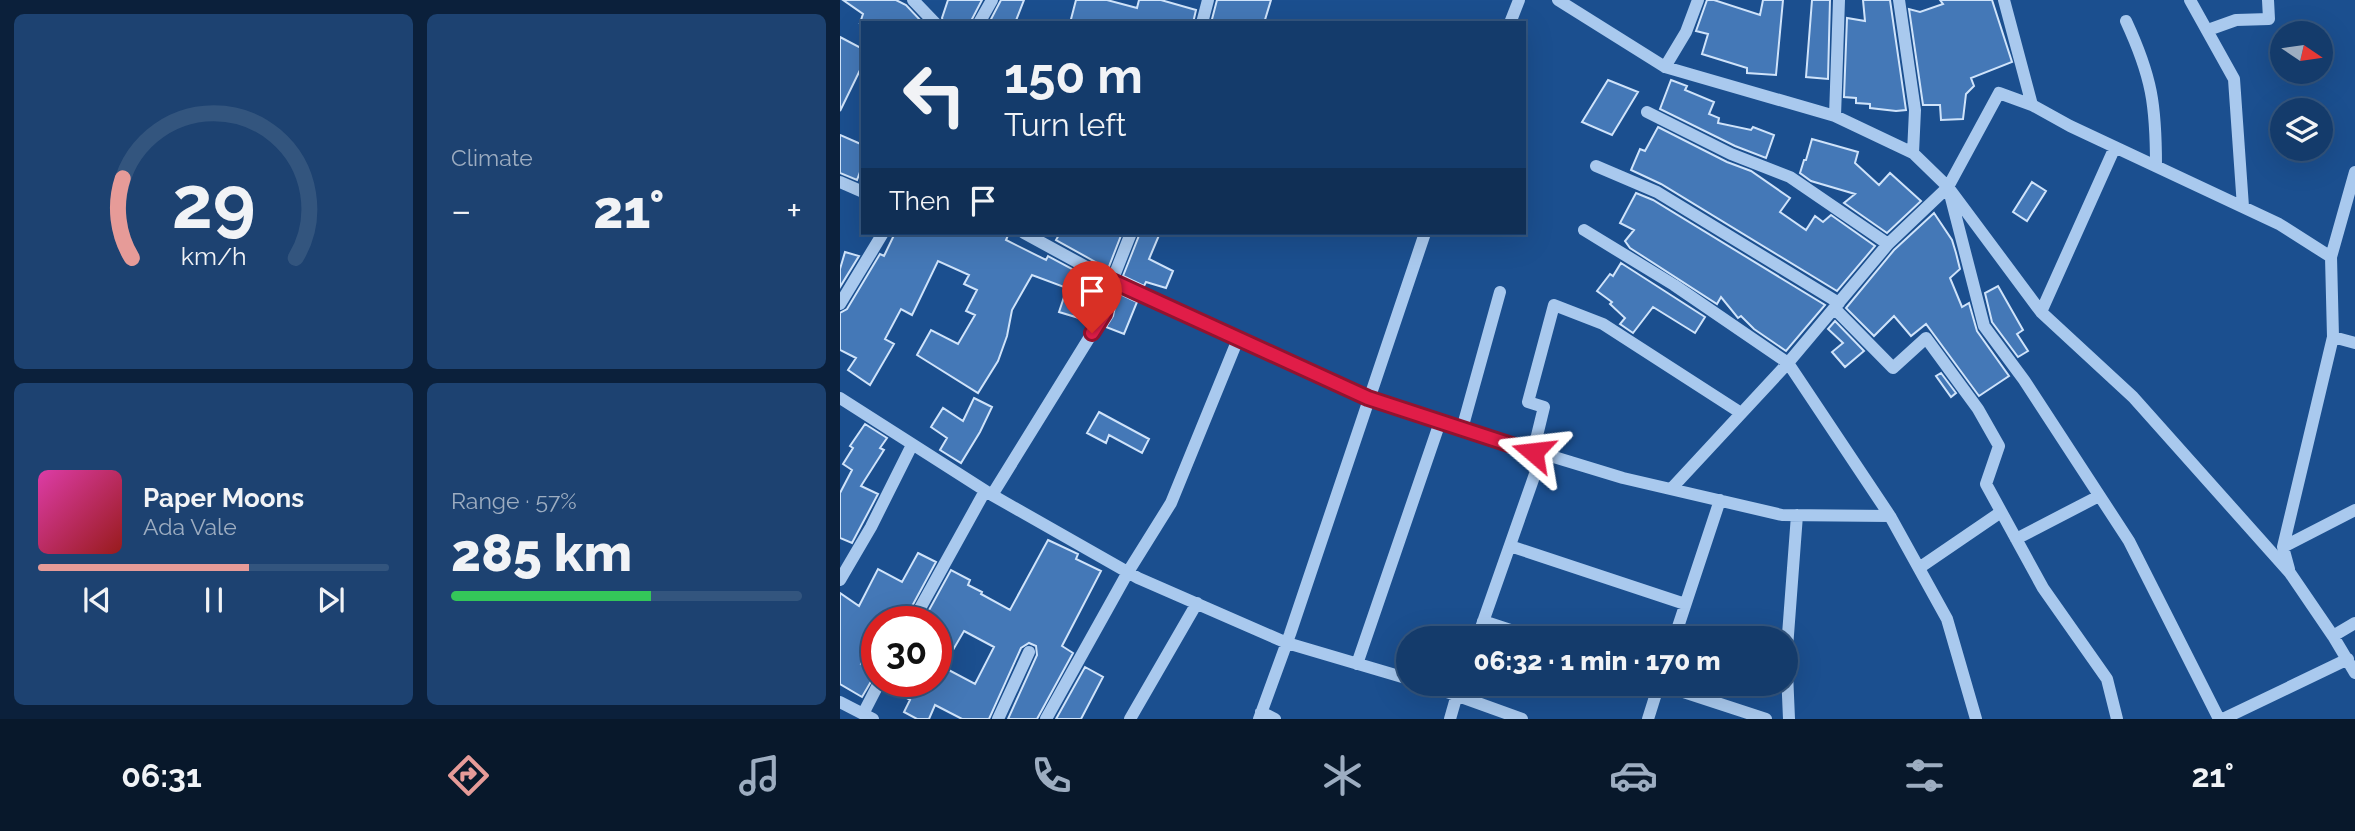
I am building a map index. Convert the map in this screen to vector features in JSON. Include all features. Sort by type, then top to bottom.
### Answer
[{"type":"street","points":[[913,0],[933,21]]},
{"type":"street","points":[[980,21],[992,0]]},
{"type":"street","points":[[1203,21],[1208,0]]},
{"type":"street","points":[[1511,21],[1520,0]]},
{"type":"street","points":[[1558,0],[1665,67],[1835,116],[1913,153],[1948,187],[2041,312],[2133,397],[2290,573],[2355,673]]},
{"type":"street","points":[[1665,67],[1686,32],[1698,0]]},
{"type":"street","points":[[1835,116],[1839,0]]},
{"type":"street","points":[[1899,0],[1915,110],[1913,153]]},
{"type":"street","points":[[2004,0],[2032,105]]},
{"type":"street","points":[[2190,0],[2234,79],[2242,207]]},
{"type":"street","points":[[2208,30],[2236,20],[2269,19],[2269,0]]},
{"type":"street","points":[[2126,21],[2149,75],[2155,113],[2156,166]]},
{"type":"street","points":[[1671,489],[1788,363],[1888,244],[1948,187],[1999,93],[2032,105],[2279,224],[2331,257]]},
{"type":"street","points":[[1647,112],[1731,154],[1790,177],[1888,244]]},
{"type":"street","points":[[2041,312],[2115,147]]},
{"type":"street","points":[[1596,166],[1657,192],[1836,306],[1893,368],[1926,338],[1979,409],[1999,446],[1986,484],[2043,588],[2108,679],[2117,719]]},
{"type":"street","points":[[2290,573],[2283,547],[2333,337],[2331,257],[2350,205],[2355,172]]},
{"type":"street","points":[[840,182],[861,191]]},
{"type":"street","points":[[1948,187],[1984,326],[2024,380],[2129,541],[2221,719],[2348,660]]},
{"type":"street","points":[[1584,230],[1674,285],[1788,363],[1890,516],[1947,619],[1976,719]]},
{"type":"street","points":[[840,304],[882,235]]},
{"type":"street","points":[[1028,235],[1112,281],[1368,398],[1440,422],[1623,478],[1782,514],[1890,516]]},
{"type":"street","points":[[923,606],[989,493],[1104,314],[1112,281],[1130,235]]},
{"type":"street","points":[[1275,719],[1260,716],[1424,235]]},
{"type":"street","points":[[1462,429],[1500,292]]},
{"type":"street","points":[[1481,626],[1510,547],[1538,453],[1544,407],[1528,402],[1554,305],[1603,324],[1741,413]]},
{"type":"street","points":[[2333,337],[2355,343]]},
{"type":"street","points":[[1046,719],[1128,572],[1171,503],[1238,339]]},
{"type":"street","points":[[840,398],[989,493],[1128,572],[1287,642],[1396,675]]},
{"type":"street","points":[[1357,664],[1440,422]]},
{"type":"street","points":[[840,580],[871,527],[912,445]]},
{"type":"street","points":[[2016,539],[2099,496]]},
{"type":"street","points":[[1678,626],[1720,500]]},
{"type":"street","points":[[2283,547],[2355,510]]},
{"type":"street","points":[[1919,568],[2001,512]]},
{"type":"street","points":[[1789,626],[1797,515]]},
{"type":"street","points":[[1510,547],[1685,604]]},
{"type":"street","points":[[1130,719],[1197,603]]},
{"type":"street","points":[[1483,621],[1498,626]]},
{"type":"street","points":[[2333,636],[2355,623]]},
{"type":"street","points":[[999,719],[1030,652]]},
{"type":"street","points":[[1450,719],[1457,696]]},
{"type":"street","points":[[1474,696],[1522,719]]},
{"type":"street","points":[[1648,719],[1655,696]]},
{"type":"street","points":[[1696,696],[1766,719]]},
{"type":"street","points":[[1788,696],[1789,719]]},
{"type":"street","points":[[840,702],[868,716],[875,697]]},
{"type":"building","points":[[843,0],[896,0],[906,5],[921,21],[860,23],[863,14]]},
{"type":"building","points":[[948,0],[982,0],[971,21],[943,21]]},
{"type":"building","points":[[1001,0],[1024,0],[1016,21],[990,21]]},
{"type":"building","points":[[1076,0],[1107,0],[1137,8],[1139,0],[1161,0],[1196,10],[1193,21],[1071,21]]},
{"type":"building","points":[[1217,0],[1271,0],[1265,21],[1212,21]]},
{"type":"building","points":[[1707,0],[1760,15],[1763,0],[1783,0],[1776,75],[1747,73],[1747,68],[1702,54],[1708,34],[1696,31]]},
{"type":"building","points":[[1812,0],[1830,0],[1828,79],[1806,77]]},
{"type":"building","points":[[1863,0],[1890,0],[1906,110],[1870,108],[1870,104],[1856,103],[1856,98],[1844,97],[1847,18],[1865,21]]},
{"type":"building","points":[[1940,0],[1992,0],[2012,62],[1971,78],[1974,86],[1966,94],[1963,119],[1941,120],[1940,105],[1923,105],[1909,9],[1920,12],[1943,4]]},
{"type":"building","points":[[840,37],[861,48],[861,68],[840,111]]},
{"type":"building","points":[[1608,80],[1638,92],[1612,135],[1582,122]]},
{"type":"building","points":[[1671,80],[1687,86],[1685,90],[1714,102],[1709,114],[1719,118],[1718,123],[1751,130],[1753,127],[1774,135],[1766,158],[1735,146],[1660,109]]},
{"type":"building","points":[[1658,127],[1727,162],[1751,171],[1790,198],[1780,212],[1806,230],[1815,216],[1823,222],[1831,215],[1875,246],[1837,291],[1661,184],[1631,170],[1640,149],[1645,151]]},
{"type":"building","points":[[840,135],[861,144],[861,169],[857,180],[840,173]]},
{"type":"building","points":[[1812,139],[1858,152],[1855,163],[1879,185],[1890,173],[1921,201],[1887,233],[1844,203],[1855,194],[1811,181],[1800,173]]},
{"type":"building","points":[[2032,182],[2046,191],[2027,221],[2013,212]]},
{"type":"building","points":[[1636,193],[1653,200],[1825,305],[1786,351],[1754,329],[1741,316],[1738,318],[1721,297],[1717,304],[1630,248],[1625,241],[1634,230],[1620,223]]},
{"type":"building","points":[[1934,213],[1952,240],[1956,253],[1960,269],[1950,278],[1962,307],[1969,303],[1977,331],[2009,376],[1979,396],[1926,324],[1911,336],[1894,316],[1874,336],[1846,308],[1894,250]]},
{"type":"building","points":[[894,235],[1008,235],[1006,240],[1046,260],[1048,256],[1102,285],[1096,311],[1089,321],[1059,312],[1067,288],[1032,275],[1012,310],[998,361],[978,393],[917,355],[931,330],[958,344],[975,315],[966,311],[977,290],[964,284],[969,275],[938,261],[912,315],[901,309],[885,339],[894,344],[870,385],[848,370],[856,358],[840,350],[840,313],[847,309],[880,254],[884,256]]},
{"type":"building","points":[[1059,235],[1121,235],[1108,269],[1056,240]]},
{"type":"building","points":[[1139,235],[1159,235],[1149,259],[1173,271],[1166,288],[1146,282],[1144,286],[1123,276]]},
{"type":"building","points":[[845,252],[859,256],[840,287],[840,269]]},
{"type":"building","points":[[1621,263],[1705,317],[1695,333],[1653,307],[1633,333],[1620,324],[1625,318],[1610,304],[1612,302],[1597,291],[1610,274],[1613,276]]},
{"type":"building","points":[[1998,286],[2023,330],[2017,334],[2028,351],[2018,357],[1992,322],[1985,293]]},
{"type":"building","points":[[1118,293],[1137,302],[1124,334],[1106,327],[1113,316]]},
{"type":"building","points":[[1835,321],[1864,351],[1845,367],[1832,352],[1843,343],[1828,329]]},
{"type":"building","points":[[1941,373],[1956,393],[1951,397],[1936,376]]},
{"type":"building","points":[[974,398],[992,407],[961,463],[940,450],[947,438],[931,427],[943,408],[963,421]]},
{"type":"building","points":[[1099,412],[1149,439],[1142,453],[1109,435],[1106,443],[1087,433]]},
{"type":"building","points":[[865,424],[887,438],[880,448],[884,450],[861,486],[878,494],[852,543],[840,538],[840,493],[852,470],[843,464],[853,448],[850,446]]},
{"type":"building","points":[[1048,540],[1078,554],[1076,559],[1101,571],[1062,646],[1073,653],[1037,719],[1008,719],[1037,655],[1036,646],[1029,643],[1021,648],[989,719],[962,719],[935,705],[929,719],[917,719],[904,712],[910,700],[905,697],[952,697],[952,672],[975,684],[994,647],[964,631],[952,652],[952,606],[931,606],[951,570],[970,580],[968,585],[982,592],[981,594],[1010,610]]},
{"type":"building","points":[[918,553],[936,562],[912,606],[861,606],[861,696],[840,684],[840,593],[859,606],[878,569],[902,582]]},
{"type":"building","points":[[1085,667],[1103,677],[1081,719],[1056,719]]},
{"type":"route","points":[[1092,333],[1104,314],[1112,281],[1368,398],[1533,452]]}]
